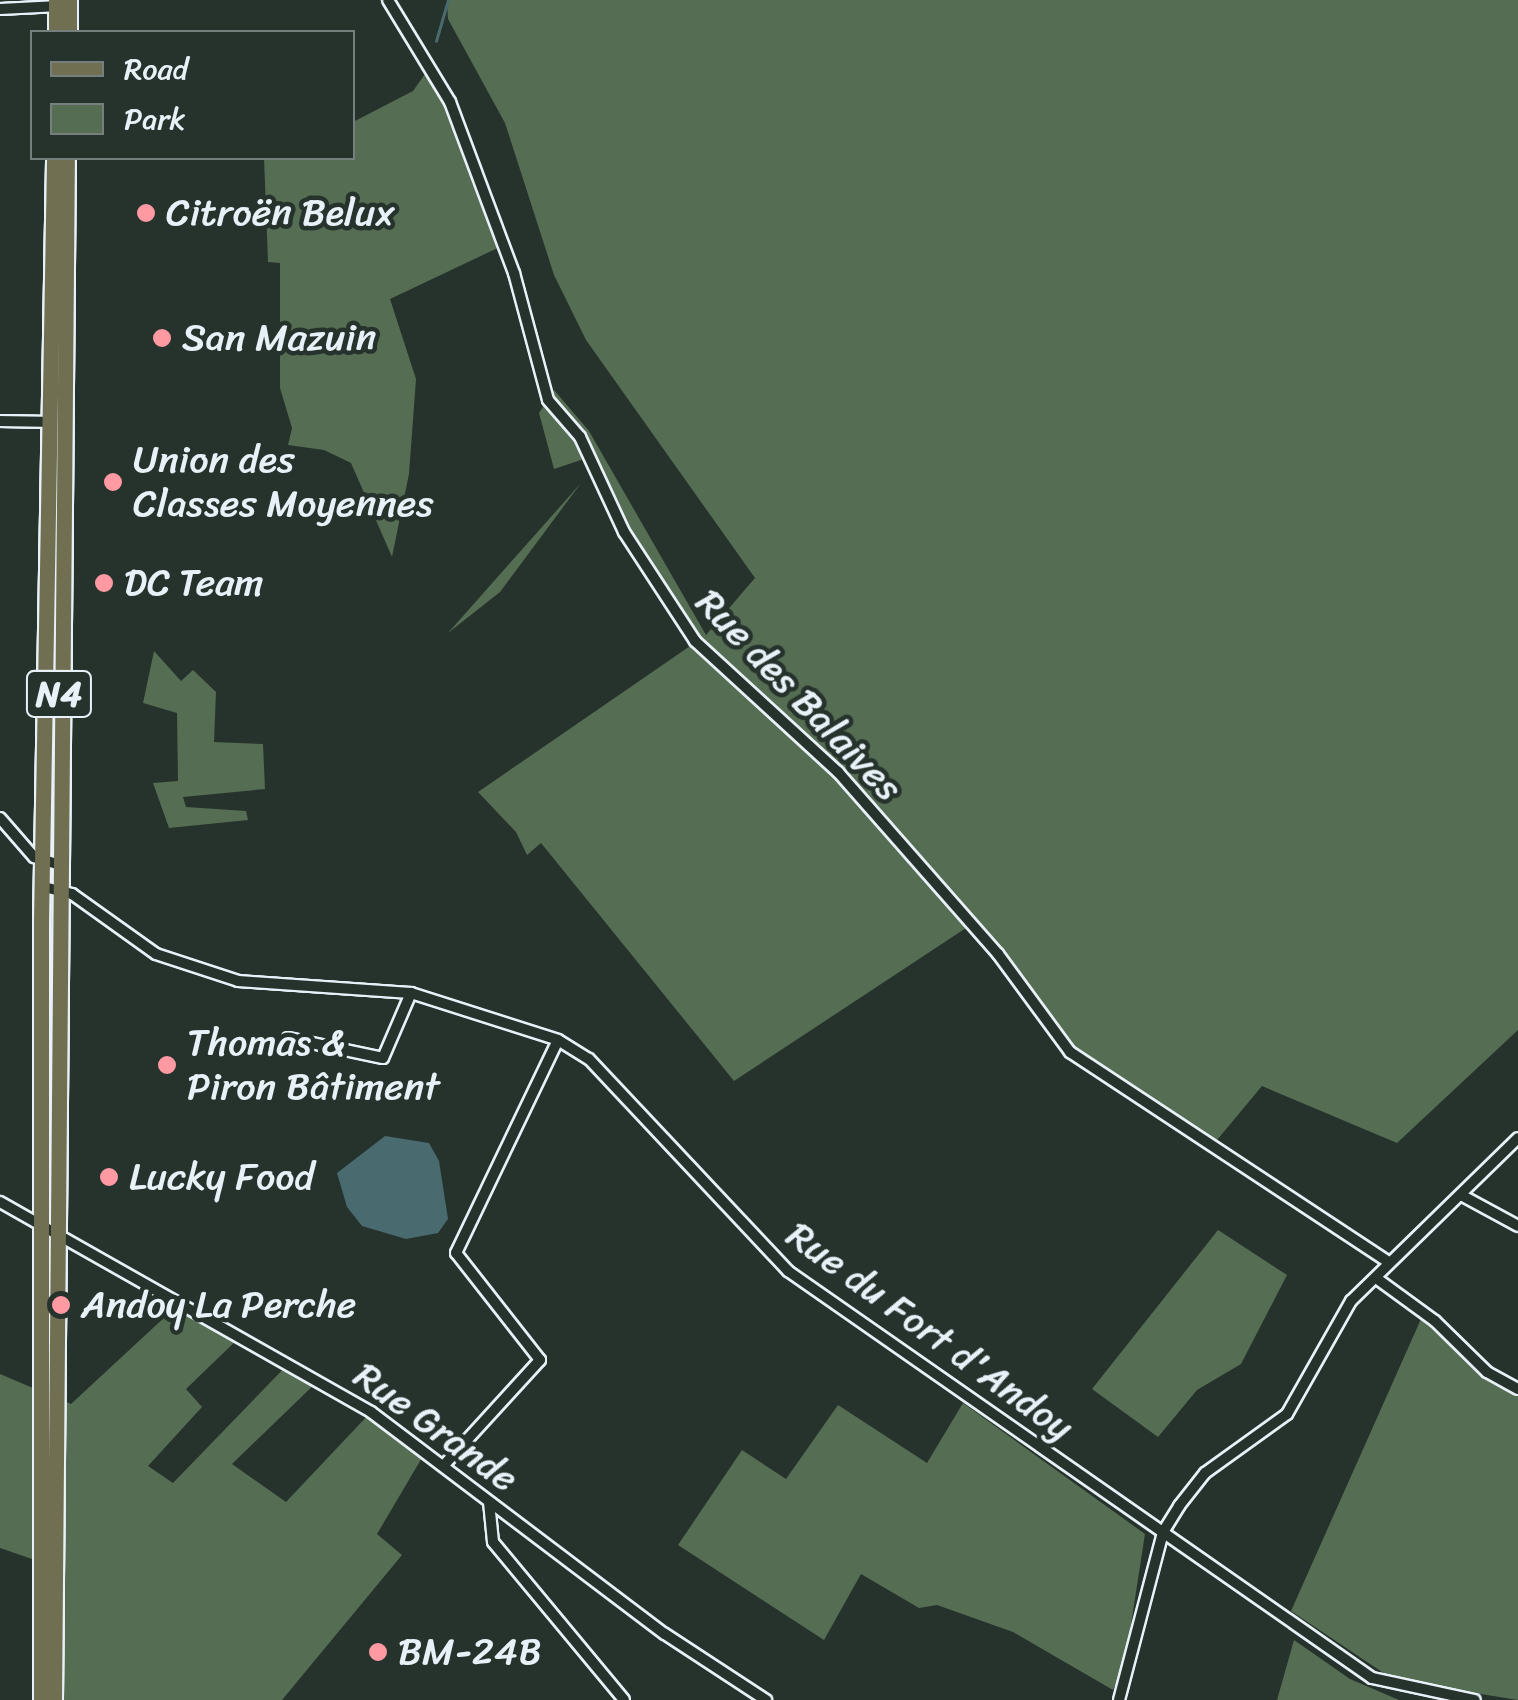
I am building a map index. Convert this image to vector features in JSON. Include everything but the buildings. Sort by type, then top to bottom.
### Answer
[{"type":"main road","points":[[56,30],[63,3]]},
{"type":"main road","points":[[63,3],[69,30]]},
{"type":"main road","name":"N4","points":[[54,160],[57,422]]},
{"type":"main road","name":"N4","points":[[41,1700],[57,422],[67,160]]},
{"type":"main road","name":"N4","points":[[47,1226],[54,1700]]},
{"type":"street","name":"Rue des Balaives","points":[[388,0],[432,64],[472,158],[514,274],[548,400],[580,437],[624,532],[695,641],[838,772],[998,954],[1078,1059],[1390,1262]]},
{"type":"street","points":[[0,8],[63,3]]},
{"type":"street","points":[[0,420],[57,422]]},
{"type":"street","points":[[0,818],[51,864]]},
{"type":"street","name":"Rue du Fort d'Andoy","points":[[51,886],[156,954],[236,980],[411,992],[558,1040],[590,1060],[788,1272],[1372,1678],[1474,1700]]},
{"type":"street","points":[[288,1038],[383,1058],[411,992]]},
{"type":"street","points":[[445,1464],[540,1360],[456,1252],[558,1040]]},
{"type":"street","points":[[1119,1700],[1163,1532],[1204,1474],[1286,1414],[1351,1301],[1518,1138]]},
{"type":"street","points":[[1461,1194],[1518,1226]]},
{"type":"street","name":"Rue Grande","points":[[2,1207],[47,1226],[320,1379],[445,1464],[489,1502],[766,1700]]},
{"type":"street","points":[[1376,1278],[1435,1321],[1487,1372],[1518,1389]]},
{"type":"street","points":[[489,1502],[494,1542],[624,1700]]},
{"type":"green space","points":[[447,0],[1518,0],[1518,1030],[1397,1143],[1262,1086],[1217,1140],[1072,1049],[847,779],[774,703],[695,641],[663,596],[590,457],[554,469],[539,413],[554,390],[589,431],[706,635],[755,578],[586,340],[554,275],[505,123],[448,19]]},
{"type":"green space","points":[[432,64],[504,245],[390,299],[416,379],[409,474],[392,557],[351,463],[324,450],[288,445],[292,428],[280,388],[280,263],[268,262],[264,160],[355,160],[355,121],[413,91]]},
{"type":"green space","points":[[581,483],[500,592],[448,633]]},
{"type":"green space","points":[[693,644],[835,774],[966,928],[734,1081],[541,843],[527,855],[516,832],[478,792]]},
{"type":"green space","points":[[154,651],[181,681],[193,670],[216,692],[214,742],[263,744],[265,789],[183,797],[186,807],[246,811],[248,820],[169,828],[153,783],[178,781],[177,713],[143,703]]},
{"type":"green space","points":[[1218,1230],[1287,1275],[1241,1364],[1197,1390],[1158,1437],[1092,1389]]},
{"type":"green space","points":[[181,1302],[242,1335],[186,1389],[202,1407],[148,1466],[173,1483],[290,1362],[320,1379],[232,1464],[286,1502],[371,1412],[426,1451],[377,1534],[402,1555],[282,1700],[60,1700],[60,1399],[71,1404]]},
{"type":"green space","points":[[1421,1319],[1481,1373],[1518,1392],[1518,1700],[1394,1680],[1291,1611]]},
{"type":"green space","points":[[0,1374],[33,1388],[32,1559],[0,1548]]},
{"type":"green space","points":[[963,1403],[1145,1534],[1125,1663],[1113,1690],[1013,1632],[937,1605],[919,1608],[861,1574],[824,1640],[678,1545],[742,1450],[786,1479],[838,1405],[927,1463]]},
{"type":"green space","points":[[1294,1640],[1350,1679],[1399,1700],[1277,1700]]},
{"type":"water","points":[[385,1136],[429,1143],[439,1161],[448,1219],[438,1233],[406,1239],[362,1226],[347,1207],[337,1173]]},
{"type":"waterway","points":[[436,41],[448,0]]},
{"type":"place","name":"Citroën Belux","points":[[146,213]]},
{"type":"place","name":"San Mazuin","points":[[162,338]]},
{"type":"place","name":"Union des Classes Moyennes","points":[[113,482]]},
{"type":"place","name":"DC Team","points":[[104,583]]},
{"type":"place","name":"Thomas & Piron Bâtiment","points":[[167,1065]]},
{"type":"place","name":"Lucky Food","points":[[109,1177]]},
{"type":"place","name":"Andoy La Perche","points":[[61,1305]]},
{"type":"place","name":"BM-24B","points":[[378,1652]]}]
